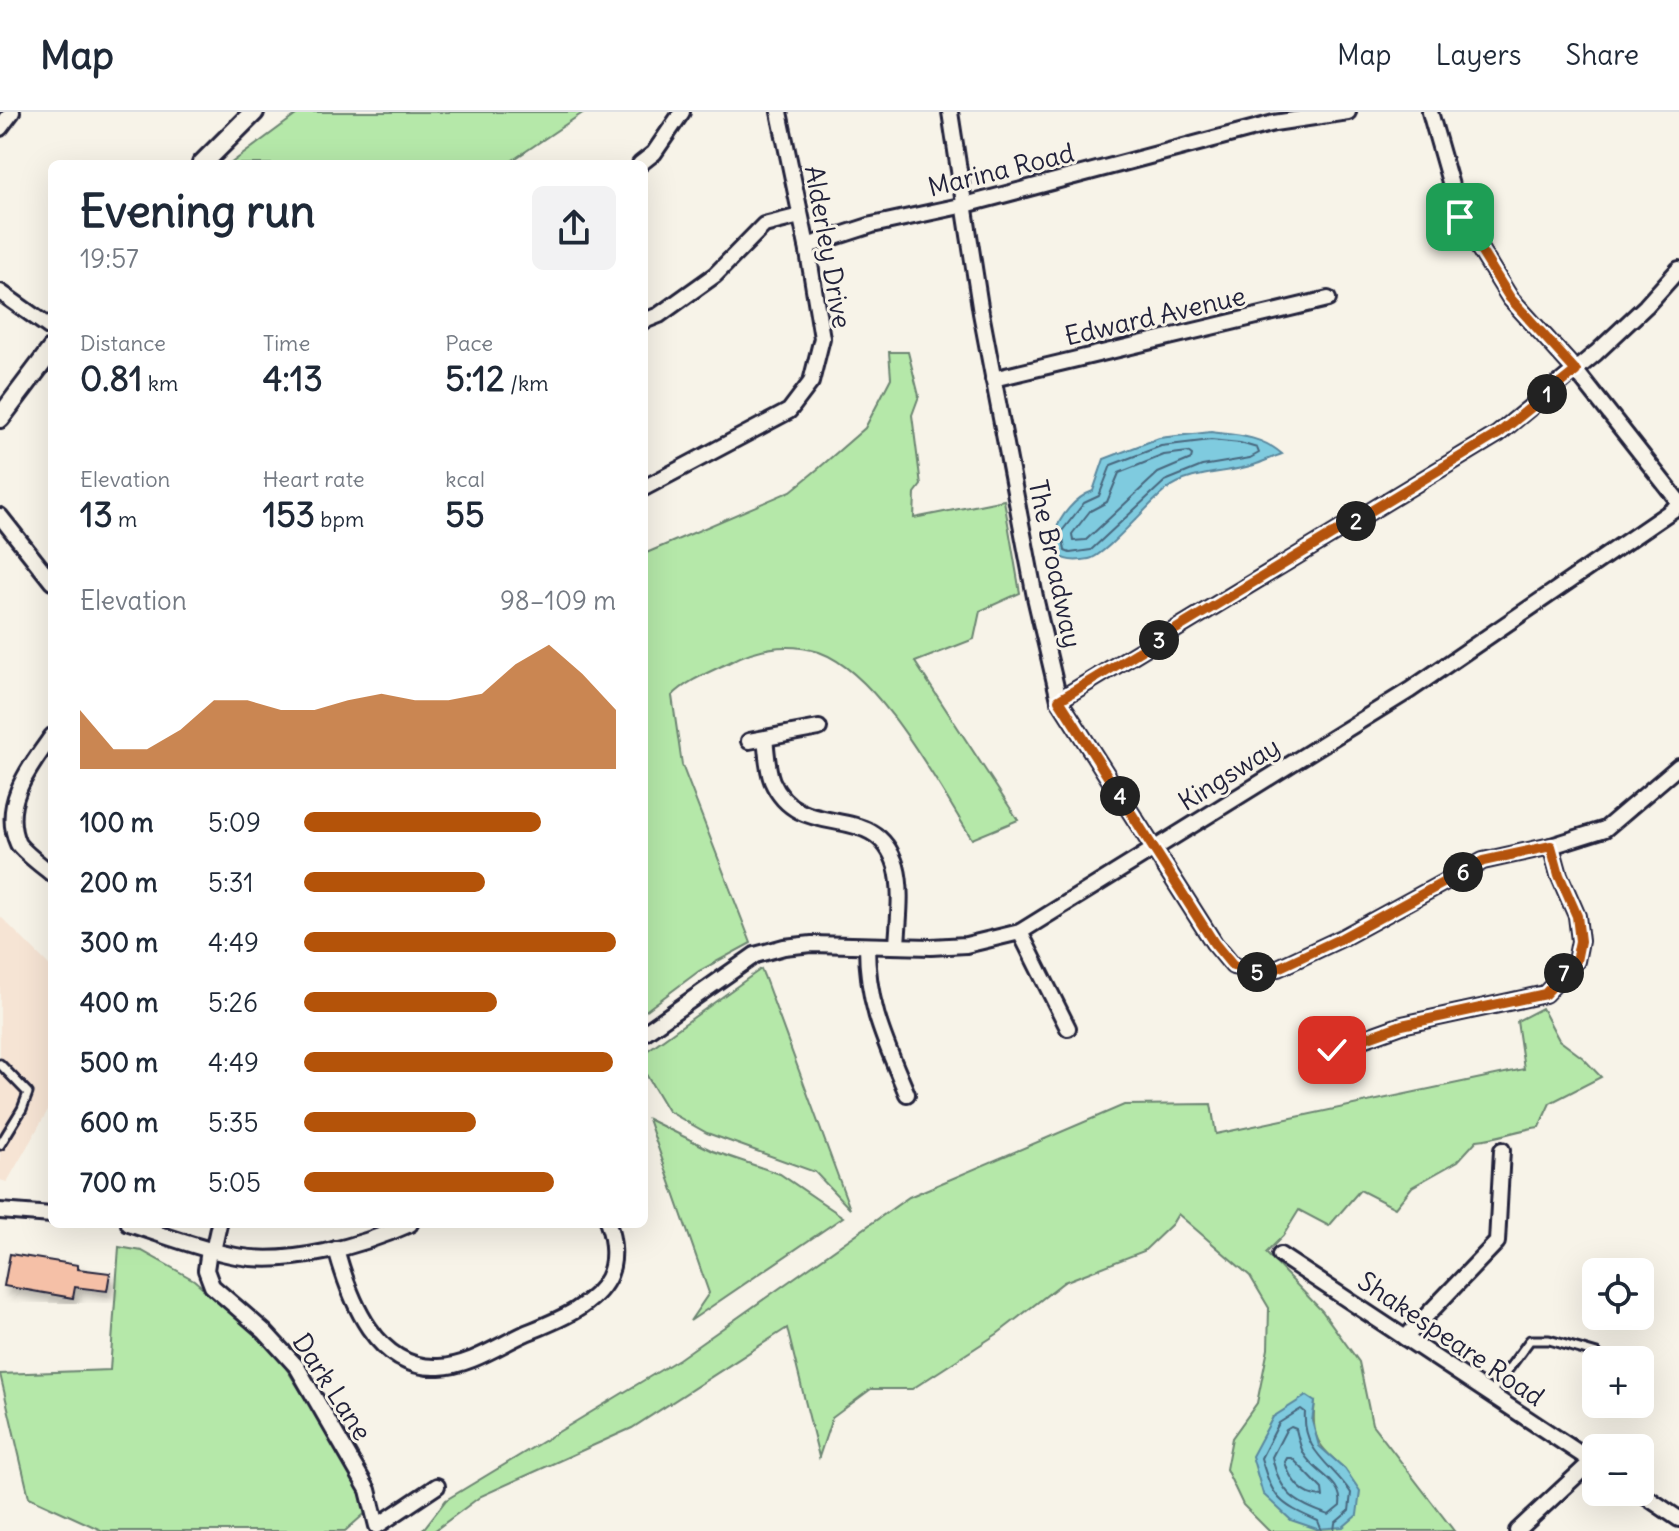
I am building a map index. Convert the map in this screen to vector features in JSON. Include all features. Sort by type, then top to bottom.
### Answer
[{"type":"main road","points":[[206,160],[254,112]]},
{"type":"main road","points":[[0,418],[48,354]]},
{"type":"street","points":[[0,128],[12,112]]},
{"type":"street","points":[[645,160],[654,153],[682,112]]},
{"type":"street","name":"Alderley Drive","points":[[648,486],[789,411],[811,382],[822,338],[807,246],[779,112]]},
{"type":"street","name":"The Broadway","points":[[950,112],[993,379],[1035,597],[1059,700],[1214,943],[1233,966],[1258,972],[1278,968],[1342,938],[1483,861],[1551,846],[1605,829],[1679,766]]},
{"type":"street","name":"Marina Road","points":[[807,246],[872,225],[965,205],[1274,123],[1348,112]]},
{"type":"street","points":[[1430,112],[1460,217],[1510,298],[1576,371],[1679,501]]},
{"type":"street","points":[[648,319],[659,315],[715,275],[764,225],[800,216]]},
{"type":"street","points":[[1059,700],[1498,434],[1576,371],[1646,306],[1679,269]]},
{"type":"street","points":[[0,292],[48,326]]},
{"type":"street","name":"Edward Avenue","points":[[993,379],[1328,299]]},
{"type":"street","name":"Kingsway","points":[[648,1030],[755,955],[784,947],[812,944],[966,945],[1020,932],[1410,690],[1674,509],[1679,501]]},
{"type":"street","points":[[0,516],[48,577]]},
{"type":"street","points":[[819,728],[757,740],[771,779],[794,810],[863,828],[888,847],[899,878],[897,946]]},
{"type":"street","points":[[48,741],[4,808],[19,844],[48,870]]},
{"type":"street","points":[[1332,1050],[1402,1025],[1545,994],[1576,961],[1580,941],[1577,916],[1559,875],[1551,846]]},
{"type":"street","points":[[1020,932],[1068,1028]]},
{"type":"street","points":[[867,946],[874,1013],[907,1094]]},
{"type":"street","points":[[1405,1338],[1497,1242],[1502,1150]]},
{"type":"street","points":[[0,1211],[48,1215]]},
{"type":"street","points":[[142,1228],[239,1257],[271,1257],[336,1249],[398,1228]]},
{"type":"street","points":[[211,1250],[218,1228]]},
{"type":"street","points":[[336,1249],[355,1305],[372,1333],[392,1355],[417,1365],[441,1367],[470,1360],[558,1320],[595,1296],[609,1277],[613,1257],[610,1228]]},
{"type":"street","name":"Dark Lane","points":[[211,1250],[206,1270],[212,1286],[265,1332],[297,1367],[368,1490],[375,1528]]},
{"type":"street","name":"Shakespeare Road","points":[[1280,1255],[1582,1455]]},
{"type":"street","points":[[1517,1531],[1582,1474]]},
{"type":"street","points":[[375,1528],[437,1486]]},
{"type":"street","points":[[1654,1502],[1679,1519]]},
{"type":"lane","points":[[0,1064],[28,1093],[0,1145]]},
{"type":"lane","points":[[1490,1394],[1530,1340],[1549,1340],[1582,1350]]},
{"type":"shaded area","points":[[0,916],[48,964],[48,1110],[7,1182],[0,1180]]},
{"type":"green space","points":[[300,112],[584,112],[513,160],[235,160]]},
{"type":"green space","points":[[889,352],[908,352],[919,396],[912,415],[921,485],[915,493],[914,518],[1004,500],[1020,593],[980,611],[974,639],[915,662],[1018,820],[972,839],[925,762],[885,707],[842,664],[819,652],[796,647],[762,650],[700,677],[672,696],[682,765],[751,943],[699,971],[648,1009],[648,552],[791,491],[865,428],[891,378]]},
{"type":"green space","points":[[761,969],[850,1209],[815,1172],[707,1133],[668,1111],[648,1078],[648,1050]]},
{"type":"green space","points":[[1542,1008],[1559,1040],[1601,1077],[1550,1103],[1539,1127],[1477,1140],[1458,1161],[1412,1187],[1395,1208],[1360,1190],[1329,1226],[1299,1210],[1283,1236],[1266,1253],[1322,1311],[1359,1362],[1372,1424],[1454,1531],[1269,1531],[1243,1505],[1226,1469],[1232,1438],[1257,1403],[1268,1349],[1269,1308],[1250,1276],[1178,1214],[1144,1251],[1064,1282],[997,1334],[912,1389],[871,1389],[832,1418],[819,1457],[787,1328],[632,1428],[481,1496],[434,1531],[422,1531],[446,1500],[679,1359],[909,1197],[1124,1105],[1211,1104],[1216,1134],[1524,1069],[1517,1021]],"holes":[[[1315,1402],[1318,1441],[1345,1469],[1273,1417]]]},
{"type":"green space","points":[[648,1119],[713,1151],[780,1174],[843,1217],[690,1321],[709,1293]]},
{"type":"green space","points":[[119,1247],[142,1251],[194,1280],[267,1343],[357,1473],[369,1510],[345,1531],[103,1531],[29,1497],[0,1374],[110,1370]]},
{"type":"water","points":[[1211,432],[1257,440],[1282,454],[1243,468],[1186,479],[1166,490],[1096,556],[1070,560],[1059,555],[1054,546],[1060,521],[1080,498],[1093,491],[1104,459],[1159,438]]},
{"type":"water","points":[[1306,1396],[1315,1402],[1312,1421],[1319,1446],[1345,1469],[1360,1491],[1357,1515],[1343,1527],[1317,1529],[1291,1520],[1263,1494],[1252,1456],[1273,1417]]},
{"type":"building","points":[[10,1254],[110,1273],[107,1291],[75,1287],[73,1298],[4,1286]]},
{"type":"route","points":[[1332,1050],[1402,1025],[1545,994],[1576,961],[1580,941],[1577,916],[1559,875],[1551,846],[1483,861],[1342,938],[1278,968],[1246,971],[1233,966],[1214,943],[1059,700],[1498,434],[1576,371],[1510,298],[1460,217]]}]
